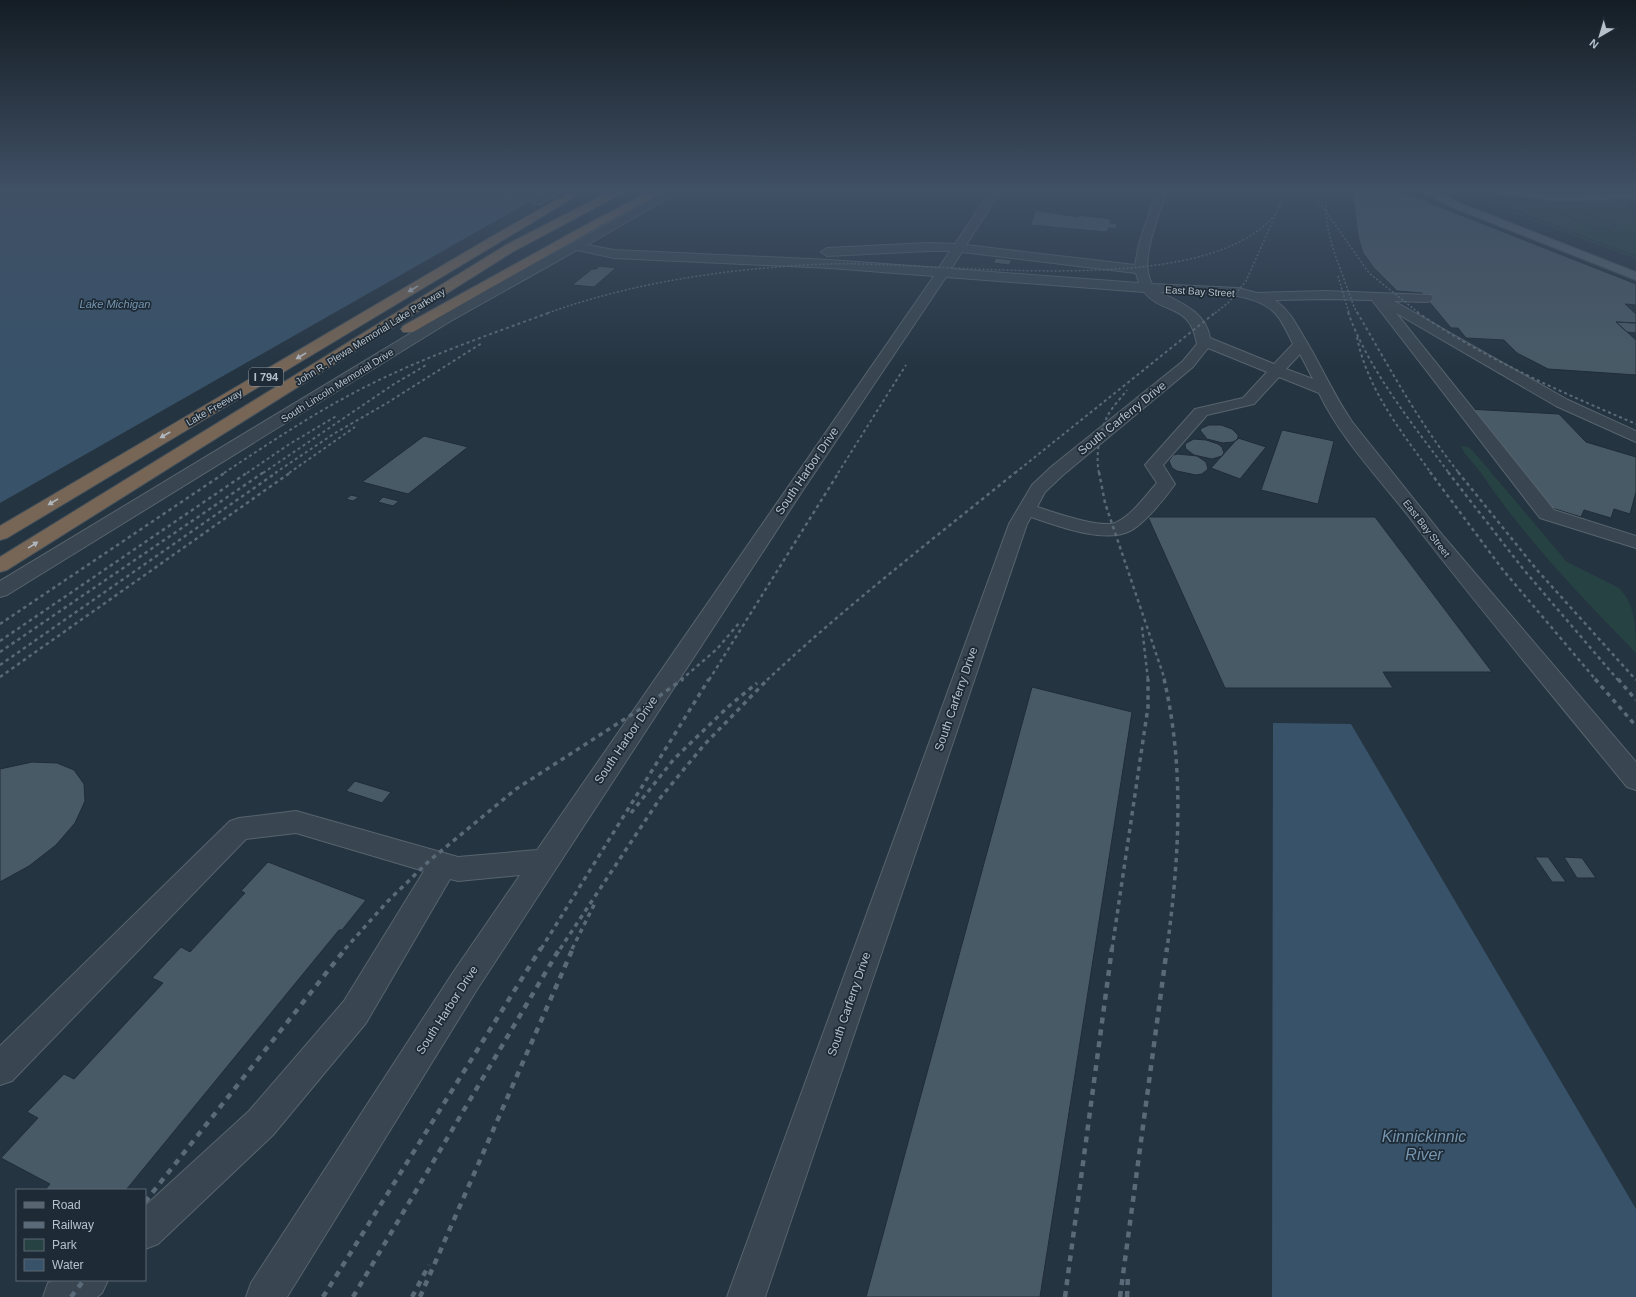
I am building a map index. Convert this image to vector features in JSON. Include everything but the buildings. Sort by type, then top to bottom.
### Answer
[{"type":"highway","name":"Lake Freeway","points":[[0,534],[479,250]]},
{"type":"highway","name":"John R. Plewa Memorial Lake Parkway","points":[[140,478],[508,250]]},
{"type":"highway","points":[[140,478],[550,250]]},
{"type":"highway","name":"I 794","points":[[0,566],[140,478]]},
{"type":"main road","points":[[1569,250],[1636,276]]},
{"type":"main road","points":[[1600,250],[1614,255]]},
{"type":"street","name":"South Lincoln Memorial Drive","points":[[0,590],[444,319],[568,250]]},
{"type":"street","name":"East Bay Street","points":[[592,250],[614,254],[830,264],[1096,284],[1145,279],[1238,292],[1258,297],[1282,312],[1301,344],[1334,407],[1347,426],[1437,541],[1636,780]]},
{"type":"street","points":[[703,259],[862,250]]},
{"type":"street","name":"South Harbor Drive","points":[[265,1297],[465,981],[959,250]]},
{"type":"street","points":[[969,250],[1145,279]]},
{"type":"street","points":[[1144,250],[1145,279],[1153,294],[1196,320],[1203,330],[1204,341],[1326,390]]},
{"type":"street","points":[[1096,284],[1127,279],[1145,279]]},
{"type":"street","points":[[1375,296],[1562,403],[1636,437]]},
{"type":"street","points":[[1375,296],[1547,514],[1636,542]]},
{"type":"street","points":[[1258,297],[1375,296],[1426,298]]},
{"type":"street","name":"South Carferry Drive","points":[[746,1297],[992,593],[1018,524],[1038,490],[1057,470],[1188,364],[1201,350],[1204,341]]},
{"type":"street","points":[[1026,509],[1099,530],[1114,531],[1125,526],[1166,484],[1154,465],[1201,412],[1248,401],[1301,344]]},
{"type":"street","points":[[0,1069],[239,829],[296,822],[458,870],[545,861]]},
{"type":"street","points":[[146,1230],[261,1122],[356,1012],[443,865]]},
{"type":"street","points":[[62,1297],[87,1281]]},
{"type":"green space","points":[[1611,250],[1616,250],[1636,257],[1636,259]]},
{"type":"green space","points":[[1619,250],[1636,250],[1636,256]]},
{"type":"green space","points":[[1461,446],[1468,447],[1473,451],[1567,562],[1619,588],[1625,595],[1634,618],[1636,653],[1574,589],[1535,544],[1516,521]]},
{"type":"water","name":"Lake Michigan","points":[[0,250],[445,250],[0,503]]},
{"type":"water","name":"Kinnickinnic River","points":[[1273,723],[1351,724],[1636,1209],[1636,1297],[1272,1297]]},
{"type":"railway","points":[[550,312],[616,292],[651,284],[756,269],[827,264],[874,264],[996,270],[1062,271],[1127,268],[1187,260],[1218,250]]},
{"type":"railway","points":[[1215,313],[1228,303],[1246,281],[1260,250]]},
{"type":"railway","points":[[1334,250],[1357,313]]},
{"type":"railway","points":[[1353,250],[1369,273],[1419,313]]},
{"type":"railway","points":[[1338,276],[1349,313]]},
{"type":"railway","points":[[224,473],[312,416],[389,375],[481,337],[550,312]]},
{"type":"railway","points":[[1015,473],[1216,312]]},
{"type":"railway","points":[[1348,312],[1367,354],[1392,396],[1449,473]]},
{"type":"railway","points":[[1357,312],[1418,415],[1444,454],[1459,473]]},
{"type":"railway","points":[[1417,312],[1469,345],[1496,360],[1580,400],[1636,424]]},
{"type":"railway","points":[[1357,337],[1369,374],[1386,409],[1431,473]]},
{"type":"railway","points":[[275,473],[335,433],[387,403],[482,343]]},
{"type":"railway","points":[[263,473],[394,384],[428,364]]},
{"type":"railway","points":[[838,473],[906,365]]},
{"type":"railway","points":[[1099,473],[1098,451],[1105,421],[1127,390]]},
{"type":"railway","points":[[247,473],[288,445],[338,415]]},
{"type":"railway","points":[[289,473],[355,427]]},
{"type":"railway","points":[[0,624],[226,472]]},
{"type":"railway","points":[[0,641],[248,472]]},
{"type":"railway","points":[[0,652],[264,472]]},
{"type":"railway","points":[[0,665],[277,472]]},
{"type":"railway","points":[[0,677],[291,472]]},
{"type":"railway","points":[[709,680],[839,472]]},
{"type":"railway","points":[[767,680],[858,600],[1016,472]]},
{"type":"railway","points":[[1099,472],[1105,503],[1165,680]]},
{"type":"railway","points":[[1430,472],[1503,570],[1596,680]]},
{"type":"railway","points":[[1448,472],[1524,570],[1618,680]]},
{"type":"railway","points":[[1458,472],[1537,570],[1636,680]]},
{"type":"railway","points":[[681,680],[717,649],[740,622]]},
{"type":"railway","points":[[1142,627],[1148,680]]},
{"type":"railway","points":[[345,949],[387,902],[429,861],[516,789],[651,702],[683,679]]},
{"type":"railway","points":[[541,949],[709,679]]},
{"type":"railway","points":[[1164,679],[1171,713],[1175,746],[1178,814],[1175,882],[1167,949]]},
{"type":"railway","points":[[1595,679],[1636,726]]},
{"type":"railway","points":[[1618,679],[1636,700]]},
{"type":"railway","points":[[560,949],[661,797],[704,745],[767,680]]},
{"type":"railway","points":[[1112,949],[1148,707],[1148,680]]},
{"type":"railway","points":[[631,813],[674,759],[729,706],[757,683]]},
{"type":"railway","points":[[572,949],[595,903]]},
{"type":"railway","points":[[146,1201],[346,948]]},
{"type":"railway","points":[[323,1297],[541,948]]},
{"type":"railway","points":[[353,1297],[560,948]]},
{"type":"railway","points":[[420,1297],[573,948]]},
{"type":"railway","points":[[1065,1297],[1112,948]]},
{"type":"railway","points":[[1120,1297],[1167,948]]},
{"type":"railway","points":[[412,1297],[429,1265]]},
{"type":"railway","points":[[1127,1297],[1128,1275]]},
{"type":"railway","points":[[71,1297],[83,1281]]}]
